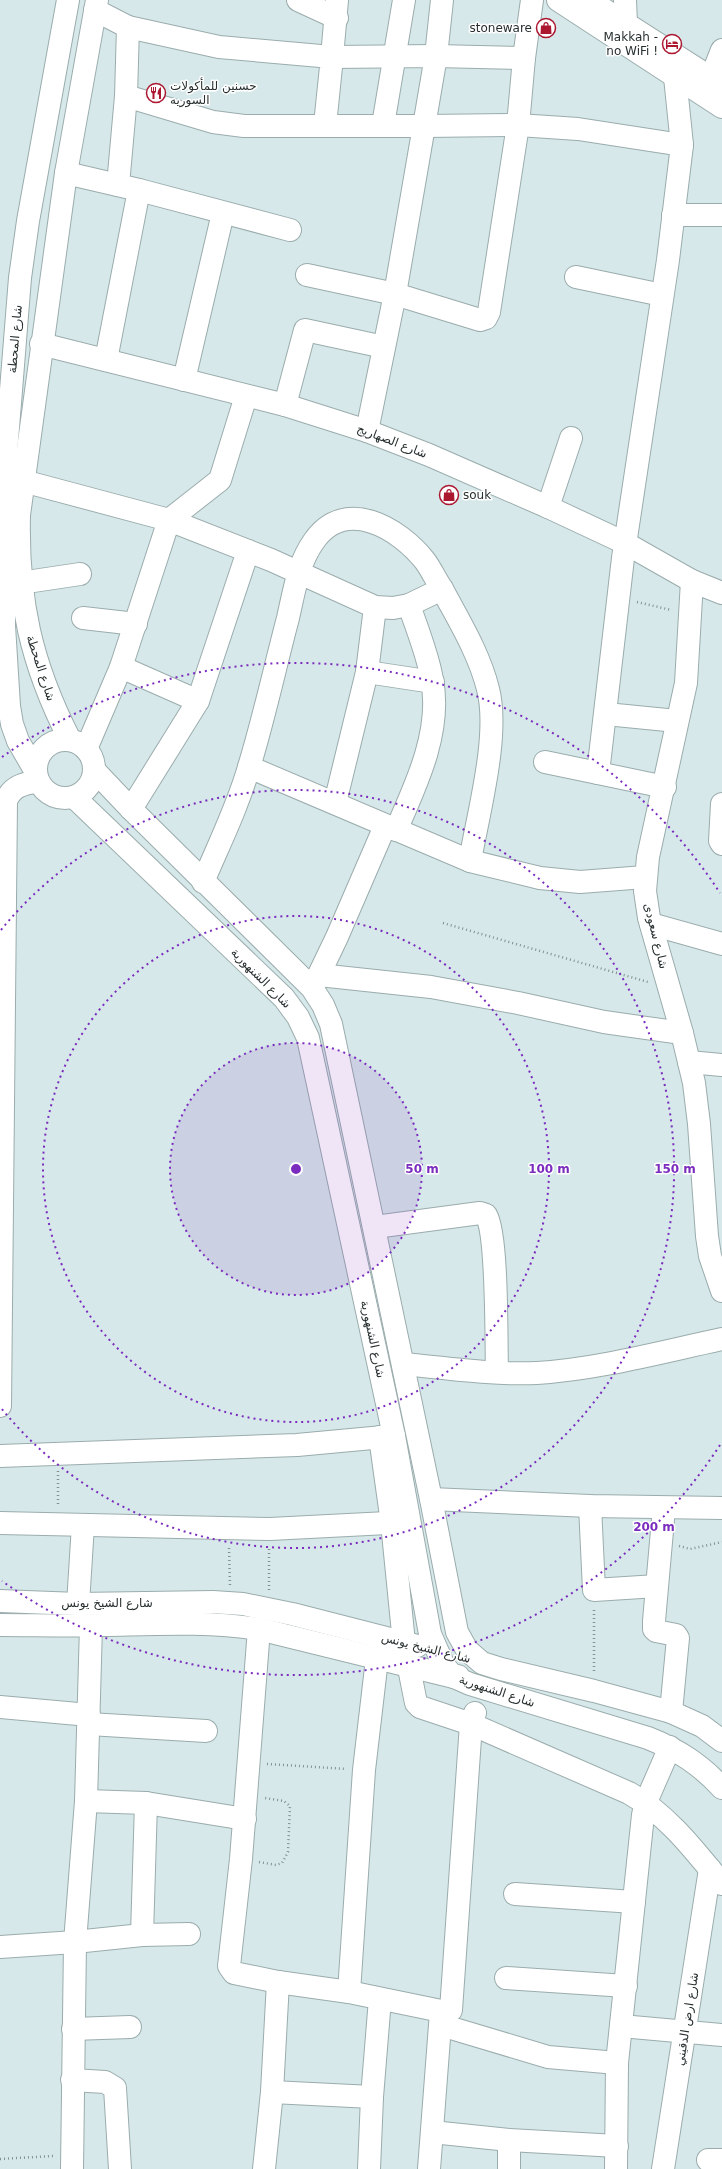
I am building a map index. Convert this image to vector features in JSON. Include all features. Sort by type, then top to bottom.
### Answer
[{"type":"street","name":"شارع المحطة","points":[[37,777],[26,758],[12,724],[7,674],[4,626],[4,409],[8,332],[20,278],[28,221],[68,0]]},
{"type":"street","points":[[298,0],[337,9],[324,125]]},
{"type":"street","points":[[383,126],[404,0]]},
{"type":"street","points":[[367,431],[395,294],[436,56],[442,0]]},
{"type":"street","points":[[307,275],[395,294],[480,320],[486,318],[489,312],[518,125],[524,58],[532,0]]},
{"type":"street","points":[[558,0],[722,107]]},
{"type":"street","points":[[589,0],[716,82],[722,50]]},
{"type":"street","points":[[626,0],[626,24]]},
{"type":"street","name":"شارع المحطة","points":[[78,744],[51,703],[37,664],[26,624],[20,583],[19,515],[41,344],[66,173],[96,5]]},
{"type":"street","points":[[96,5],[128,27],[219,47],[332,57],[436,56],[524,58]]},
{"type":"street","points":[[106,360],[128,187],[126,96],[128,27]]},
{"type":"street","points":[[598,773],[625,543],[662,295],[682,145],[675,77]]},
{"type":"street","points":[[126,96],[213,122],[244,126],[518,125],[578,129],[682,145]]},
{"type":"street","points":[[66,173],[128,187],[223,214],[290,230]]},
{"type":"street","points":[[184,380],[223,214]]},
{"type":"street","points":[[673,215],[722,215]]},
{"type":"street","points":[[576,277],[662,295]]},
{"type":"street","points":[[285,405],[305,330],[384,347]]},
{"type":"street","name":"شارع الصهاريج","points":[[41,344],[285,405],[367,431],[429,455],[548,507],[625,543],[692,580],[722,593]]},
{"type":"street","points":[[78,744],[121,667],[169,520],[220,480],[225,469],[246,396]]},
{"type":"street","points":[[548,507],[571,438]]},
{"type":"street","points":[[23,481],[169,520],[248,551],[375,607],[393,608],[408,605],[442,589]]},
{"type":"street","points":[[203,882],[249,768],[299,573],[308,550],[314,540],[326,528],[342,520],[360,518],[379,523],[404,541],[424,560],[442,589],[480,665],[488,689],[492,714],[490,746],[470,861]]},
{"type":"street","points":[[131,809],[198,702],[248,551]]},
{"type":"street","points":[[20,583],[80,574]]},
{"type":"street","name":"شارع سعودى","points":[[692,580],[686,683],[677,721],[665,787],[648,857],[645,878],[647,905],[651,924],[682,1033],[698,1110],[714,1218],[710,1256],[722,1291]]},
{"type":"street","points":[[408,605],[425,653],[433,682],[433,718],[426,752],[416,786],[390,828],[315,982],[431,987],[518,1003],[604,1022],[682,1033]]},
{"type":"street","points":[[335,803],[367,672],[375,607]]},
{"type":"street","points":[[84,618],[136,624]]},
{"type":"street","points":[[121,667],[198,702]]},
{"type":"street","points":[[367,672],[433,682]]},
{"type":"street","points":[[606,714],[677,721]]},
{"type":"street","points":[[56,741],[78,744],[94,762],[94,770],[90,784],[81,794],[74,797],[57,797],[43,788],[37,777],[36,763],[44,748],[56,741]]},
{"type":"street","points":[[545,762],[665,787]]},
{"type":"street","points":[[249,768],[470,861],[540,878],[580,882],[645,878]]},
{"type":"street","name":"شارع الشنهورية","points":[[94,770],[203,882],[315,982],[337,1044],[457,1632],[467,1650],[482,1663],[501,1669],[594,1691],[671,1712],[702,1726],[722,1741]]},
{"type":"street","points":[[0,1406],[6,800],[9,793],[15,787],[37,777]]},
{"type":"street","name":"شارع الشنهورية","points":[[74,797],[284,998],[298,1017],[308,1038],[387,1436],[401,1522],[430,1634],[436,1651],[444,1666],[454,1677],[670,1746],[696,1763],[722,1788]]},
{"type":"street","points":[[722,804],[720,841],[722,844]]},
{"type":"street","points":[[651,924],[722,944]]},
{"type":"street","points":[[689,1062],[722,1065]]},
{"type":"street","points":[[375,1227],[480,1213],[486,1215],[490,1223],[494,1264],[497,1372]]},
{"type":"street","points":[[403,1364],[497,1372],[536,1373],[572,1369],[722,1339]]},
{"type":"street","points":[[0,1456],[58,1455],[297,1444],[387,1436]]},
{"type":"street","points":[[431,1499],[590,1506],[722,1508]]},
{"type":"street","points":[[590,1506],[594,1590],[657,1586]]},
{"type":"street","points":[[664,1508],[654,1630],[676,1635],[679,1641],[671,1712]]},
{"type":"street","points":[[0,1523],[270,1529],[401,1522],[404,1643],[416,1703],[420,1707],[473,1718],[646,1802],[661,1815],[716,1877]]},
{"type":"street","points":[[78,1604],[83,1525]]},
{"type":"street","name":"شارع الشيخ يونس","points":[[0,1601],[78,1604],[230,1603],[269,1609],[482,1663]]},
{"type":"street","name":"شارع الشيخ يونس","points":[[0,1625],[91,1626],[208,1623],[259,1629],[408,1667],[454,1677],[464,1674],[482,1663]]},
{"type":"street","points":[[72,2162],[75,1942],[86,1801],[91,1626]]},
{"type":"street","points":[[259,1629],[245,1819],[229,1966],[234,1973],[278,1982],[349,1992],[380,1999],[441,2018],[548,2057],[617,2063]]},
{"type":"street","points":[[349,1992],[364,1770],[376,1659]]},
{"type":"street","points":[[0,1707],[89,1719],[206,1731]]},
{"type":"street","points":[[429,2169],[441,2018],[452,2006],[473,1718]]},
{"type":"street","points":[[616,2169],[617,2063],[646,1802],[670,1746]]},
{"type":"street","points":[[86,1801],[146,1803],[245,1819]]},
{"type":"street","points":[[142,1935],[146,1803]]},
{"type":"street","name":"شارع ارض الدقيني","points":[[663,2169],[686,2031],[716,1877]]},
{"type":"street","points":[[515,1894],[634,1902]]},
{"type":"street","points":[[0,1947],[75,1942],[142,1935],[189,1934]]},
{"type":"street","points":[[506,1978],[626,1986]]},
{"type":"street","points":[[264,2169],[272,2092],[278,1982]]},
{"type":"street","points":[[369,2169],[372,2097],[380,1999]]},
{"type":"street","points":[[621,2026],[722,2035]]},
{"type":"street","points":[[73,2029],[130,2027]]},
{"type":"street","points":[[72,2080],[105,2082],[115,2088],[120,2169]]},
{"type":"street","points":[[272,2092],[372,2097]]},
{"type":"street","points":[[432,2132],[509,2140],[617,2146]]},
{"type":"street","points":[[509,2140],[509,2169]]},
{"type":"path","points":[[619,598],[690,614]]},
{"type":"path","points":[[443,923],[669,988]]},
{"type":"path","points":[[58,1455],[58,1524]]},
{"type":"path","points":[[229,1528],[230,1603]]},
{"type":"path","points":[[269,1609],[270,1529]]},
{"type":"path","points":[[661,1542],[690,1549],[722,1542]]},
{"type":"path","points":[[594,1590],[594,1691]]},
{"type":"path","points":[[249,1763],[364,1770]]},
{"type":"path","points":[[241,1859],[276,1865],[282,1863],[288,1852],[290,1806],[284,1801],[246,1795]]},
{"type":"path","points":[[0,2160],[72,2162]]},
{"type":"place","name":"stoneware","points":[[546,28]]},
{"type":"place","name":"Makkah - no WiFi !","points":[[672,44]]},
{"type":"place","name":"حسنين للمأكولات السوريه","points":[[156,93]]},
{"type":"place","name":"souk","points":[[449,495]]}]
